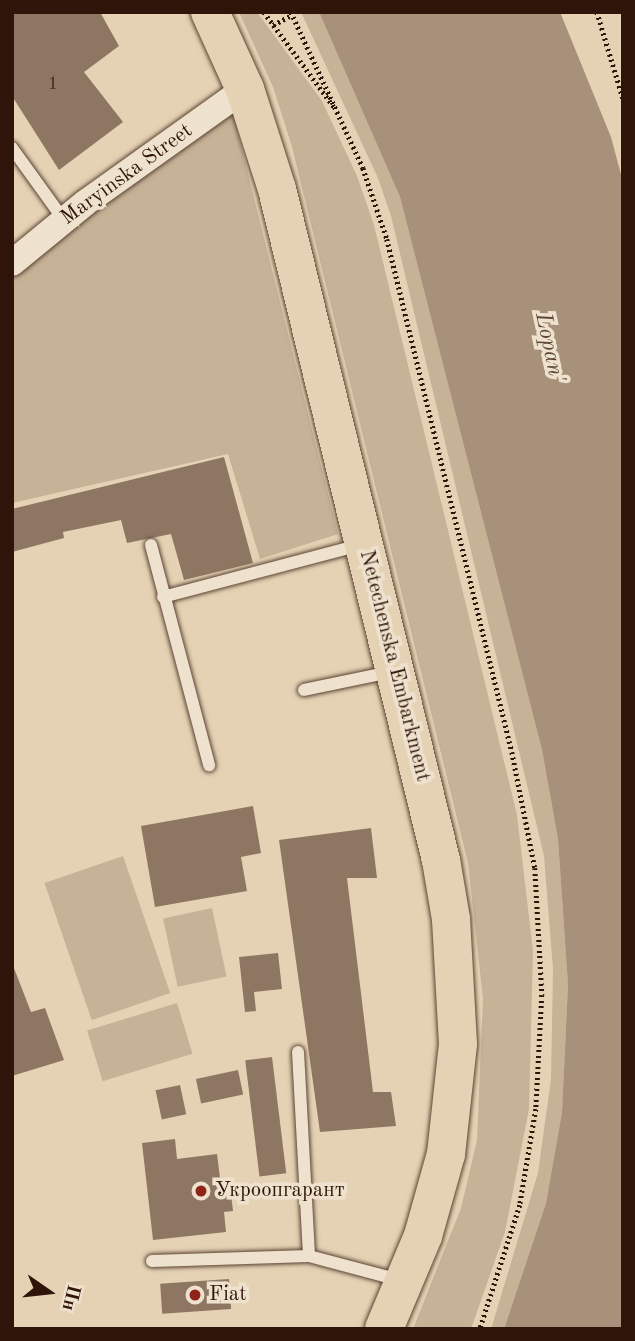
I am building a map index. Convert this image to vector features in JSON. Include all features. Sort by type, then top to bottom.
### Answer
[{"type":"main road","name":"Netechenska Embarkment","points":[[210,12],[245,89],[276,189],[441,860],[457,1006],[456,1084],[446,1154],[406,1282],[384,1329]]},
{"type":"street","name":"Maryinska Street","points":[[12,263],[64,220],[245,89]]},
{"type":"lane","points":[[12,148],[64,220]]},
{"type":"lane","points":[[163,597],[364,544]]},
{"type":"lane","points":[[150,545],[209,765]]},
{"type":"lane","points":[[304,690],[395,671]]},
{"type":"lane","points":[[298,1052],[309,1256]]},
{"type":"lane","points":[[152,1261],[309,1256],[406,1282]]},
{"type":"path","points":[[264,12],[341,117]]},
{"type":"path","points":[[597,12],[623,98]]},
{"type":"path","points":[[274,25],[291,13],[341,117],[390,251],[512,752],[535,869],[542,995],[536,1109],[520,1205],[480,1329]]},
{"type":"shaded area","points":[[239,12],[257,12],[322,101],[357,176],[374,225],[517,815],[533,951],[529,1109],[505,1232],[471,1329],[413,1329],[461,1208],[477,1140],[483,999],[468,863],[292,147],[273,87]]},
{"type":"shaded area","points":[[301,12],[319,12],[400,197],[542,750],[558,839],[568,985],[562,1112],[546,1203],[504,1329],[491,1329],[538,1173],[551,1079],[553,969],[544,856],[391,216],[378,178]]},
{"type":"shaded area","points":[[231,106],[338,534],[260,559],[228,454],[12,503],[12,271]]},
{"type":"shaded area","points":[[123,856],[170,993],[92,1020],[45,883]]},
{"type":"shaded area","points":[[212,908],[227,976],[178,987],[163,918]]},
{"type":"shaded area","points":[[177,1003],[192,1054],[103,1081],[87,1030]]},
{"type":"water","name":"Lopan'","points":[[319,12],[560,12],[611,137],[623,182],[623,1329],[504,1329],[546,1203],[562,1112],[568,985],[558,839],[542,750],[400,197]]},
{"type":"building","points":[[12,12],[100,12],[119,46],[84,72],[123,122],[59,170],[12,96]]},
{"type":"building","points":[[224,457],[253,563],[184,580],[171,534],[127,543],[121,520],[63,532],[64,538],[12,552],[12,509]]},
{"type":"building","points":[[253,806],[261,853],[241,857],[247,891],[155,907],[141,826]]},
{"type":"building","points":[[371,828],[377,878],[347,878],[373,1092],[391,1092],[396,1126],[320,1132],[279,840]]},
{"type":"building","points":[[278,953],[282,989],[254,992],[256,1011],[245,1012],[239,957]]},
{"type":"building","points":[[12,963],[31,1012],[45,1008],[64,1060],[12,1076]]},
{"type":"building","points":[[272,1057],[286,1173],[259,1176],[245,1060]]},
{"type":"building","points":[[238,1070],[243,1094],[201,1103],[196,1079]]},
{"type":"building","points":[[180,1085],[186,1114],[162,1120],[156,1090]]},
{"type":"building","points":[[175,1139],[177,1159],[217,1154],[221,1186],[230,1185],[233,1211],[224,1212],[226,1232],[153,1240],[142,1143]]},
{"type":"building","name":"Fiat","points":[[229,1279],[231,1309],[162,1314],[160,1284]]},
{"type":"place","name":"Укроопгарант","points":[[201,1191]]},
{"type":"place","name":"Fiat","points":[[195,1295]]}]
